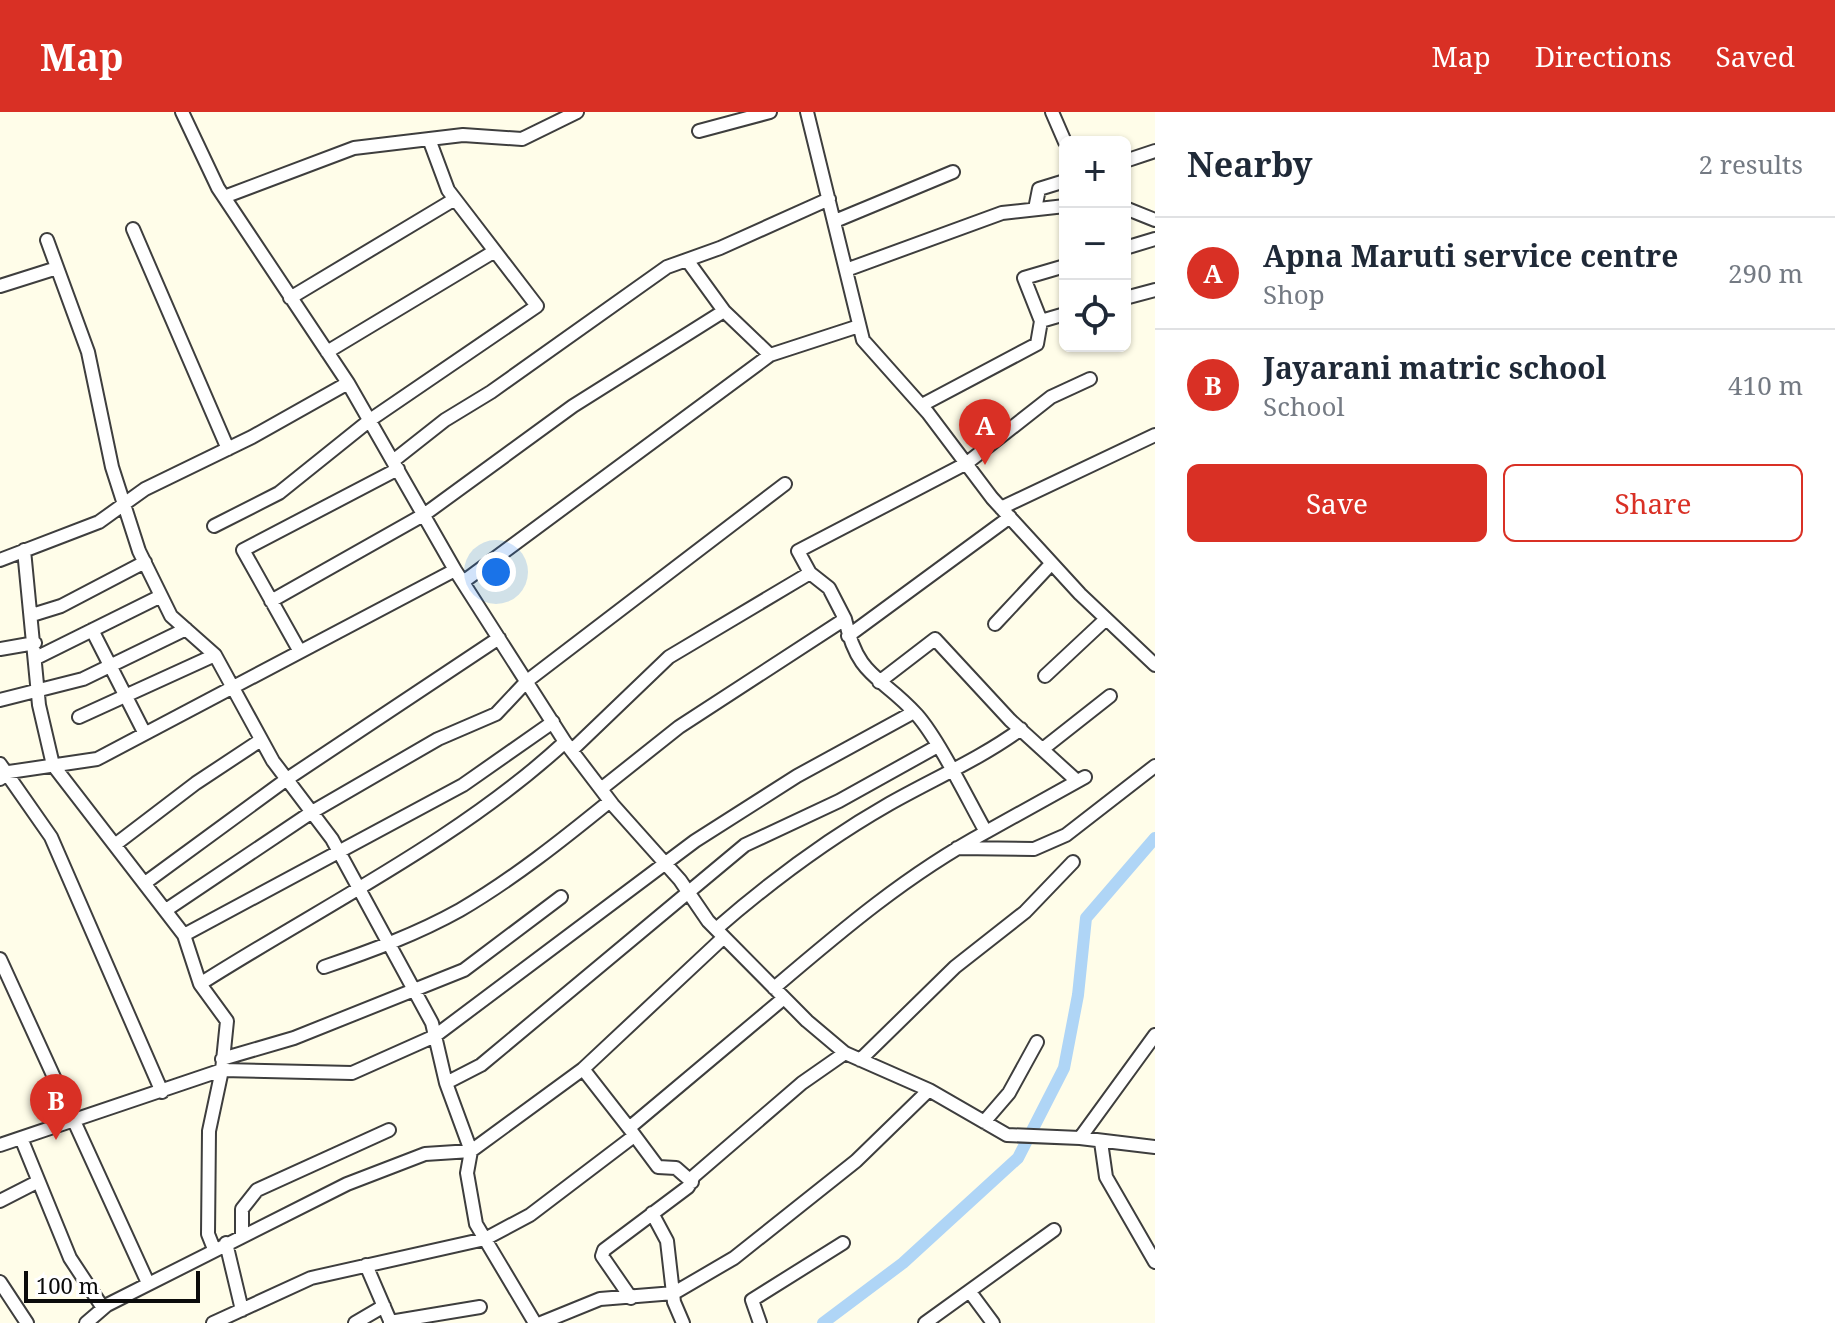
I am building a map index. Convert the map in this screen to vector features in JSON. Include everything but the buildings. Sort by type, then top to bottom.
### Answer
[{"type":"street","points":[[182,112],[224,197],[348,383],[455,570],[568,746],[720,933],[784,998],[845,1053],[929,1090],[1007,1135],[1080,1138],[1155,1147]]},
{"type":"street","points":[[224,197],[354,148],[463,135],[522,139],[577,112]]},
{"type":"street","points":[[699,131],[770,112]]},
{"type":"street","points":[[807,112],[863,340],[922,405],[1051,564],[1155,665]]},
{"type":"street","points":[[1052,112],[1062,136]]},
{"type":"street","points":[[214,526],[279,493],[370,420],[537,306],[448,190],[429,139]]},
{"type":"street","points":[[1131,159],[1155,151]]},
{"type":"street","points":[[835,221],[953,172]]},
{"type":"street","points":[[1035,209],[1039,189],[1059,183]]},
{"type":"street","points":[[290,298],[455,199]]},
{"type":"street","points":[[299,650],[243,550],[396,465],[445,420],[491,392],[667,267],[829,199]]},
{"type":"street","points":[[846,270],[1002,213],[1059,207]]},
{"type":"street","points":[[1131,210],[1155,220]]},
{"type":"street","points":[[133,229],[228,449]]},
{"type":"street","points":[[1131,246],[1155,239]]},
{"type":"street","points":[[47,240],[88,352],[112,467],[145,562],[171,616],[215,655],[261,740],[339,852],[414,990],[435,1036],[446,1083],[471,1151],[467,1173],[476,1224],[538,1323],[600,1299],[674,1293],[746,1249],[856,1161],[929,1090]]},
{"type":"street","points":[[327,352],[495,251]]},
{"type":"street","points":[[687,260],[724,311],[770,355]]},
{"type":"street","points":[[0,286],[57,268]]},
{"type":"street","points":[[922,405],[1037,344],[1041,321],[1024,278],[1059,268]]},
{"type":"street","points":[[1131,296],[1155,290]]},
{"type":"street","points":[[271,601],[425,514],[573,406],[724,311]]},
{"type":"street","points":[[1041,321],[1059,316]]},
{"type":"street","points":[[463,582],[770,355],[859,326]]},
{"type":"street","points":[[986,832],[914,712],[879,682],[852,651],[845,619],[829,588],[810,573],[798,551],[967,463],[1025,414],[1051,397],[1090,379]]},
{"type":"street","points":[[0,560],[99,522],[145,489],[228,449],[348,383]]},
{"type":"street","points":[[848,636],[1006,512],[1155,435]]},
{"type":"street","points":[[166,910],[312,812],[438,739],[496,714],[527,681],[785,484]]},
{"type":"street","points":[[24,550],[38,693],[53,765],[184,935],[200,984],[227,1021],[209,1131],[208,1234],[220,1246],[242,1310]]},
{"type":"street","points":[[32,615],[61,606],[145,562]]},
{"type":"street","points":[[995,624],[1051,564]]},
{"type":"street","points":[[162,1092],[51,837],[3,771],[97,759],[231,685],[455,570]]},
{"type":"street","points":[[200,984],[359,888],[524,780],[568,746],[669,657],[810,573]]},
{"type":"street","points":[[36,658],[161,596]]},
{"type":"street","points":[[601,789],[679,727],[845,619]]},
{"type":"street","points":[[1045,676],[1106,619]]},
{"type":"street","points":[[0,700],[38,693],[110,667],[186,629]]},
{"type":"street","points":[[92,630],[144,732]]},
{"type":"street","points":[[145,883],[287,779],[499,638]]},
{"type":"street","points":[[774,988],[865,911],[933,861],[1081,779],[1021,729],[935,639],[879,682]]},
{"type":"street","points":[[0,649],[35,643]]},
{"type":"street","points":[[79,717],[215,655]]},
{"type":"street","points":[[1044,748],[1110,696]]},
{"type":"street","points":[[222,1064],[352,1073],[435,1036],[664,862],[797,776],[914,712]]},
{"type":"street","points":[[184,935],[463,785],[553,722]]},
{"type":"street","points":[[86,1323],[103,1308],[148,1283],[347,1184],[425,1154],[471,1151],[583,1069],[780,873],[886,806],[990,751],[1021,729]]},
{"type":"street","points":[[116,844],[196,783],[261,740]]},
{"type":"street","points":[[446,1083],[481,1065],[745,845],[839,801],[936,747]]},
{"type":"street","points":[[956,848],[1034,849],[1066,835],[1155,766]]},
{"type":"street","points":[[324,967],[390,944],[460,910],[555,846],[610,801]]},
{"type":"street","points":[[860,1060],[955,967],[1025,912],[1073,862]]},
{"type":"street","points":[[0,1145],[162,1092],[222,1064],[464,970],[561,897]]},
{"type":"street","points":[[0,959],[148,1283]]},
{"type":"street","points":[[213,1323],[311,1278],[485,1239],[530,1215],[632,1132],[784,998]]},
{"type":"street","points":[[1080,1138],[1155,1035]]},
{"type":"street","points":[[984,1122],[1009,1093],[1037,1042]]},
{"type":"street","points":[[631,1298],[602,1256],[610,1244],[692,1182],[694,1176],[802,1083],[845,1053]]},
{"type":"street","points":[[583,1069],[658,1167],[676,1168],[692,1182]]},
{"type":"street","points":[[242,1235],[242,1209],[257,1190],[389,1130]]},
{"type":"street","points":[[21,1138],[70,1258],[103,1308]]},
{"type":"street","points":[[1101,1142],[1106,1177],[1155,1262]]},
{"type":"street","points":[[0,1201],[37,1182]]},
{"type":"street","points":[[652,1213],[667,1241],[674,1293],[683,1323]]},
{"type":"street","points":[[925,1323],[1054,1230]]},
{"type":"street","points":[[760,1323],[752,1300],[843,1243]]},
{"type":"street","points":[[366,1265],[390,1322],[480,1307]]},
{"type":"street","points":[[0,1282],[27,1323]]},
{"type":"street","points":[[970,1292],[993,1323]]},
{"type":"street","points":[[355,1323],[384,1306]]},
{"type":"waterway","points":[[823,1323],[903,1263],[1018,1158],[1064,1068],[1078,995],[1086,918],[1155,838]]},
{"type":"place","name":"Apna Maruti service centre","points":[[985,465]]},
{"type":"place","name":"Jayarani matric school","points":[[56,1140]]}]
